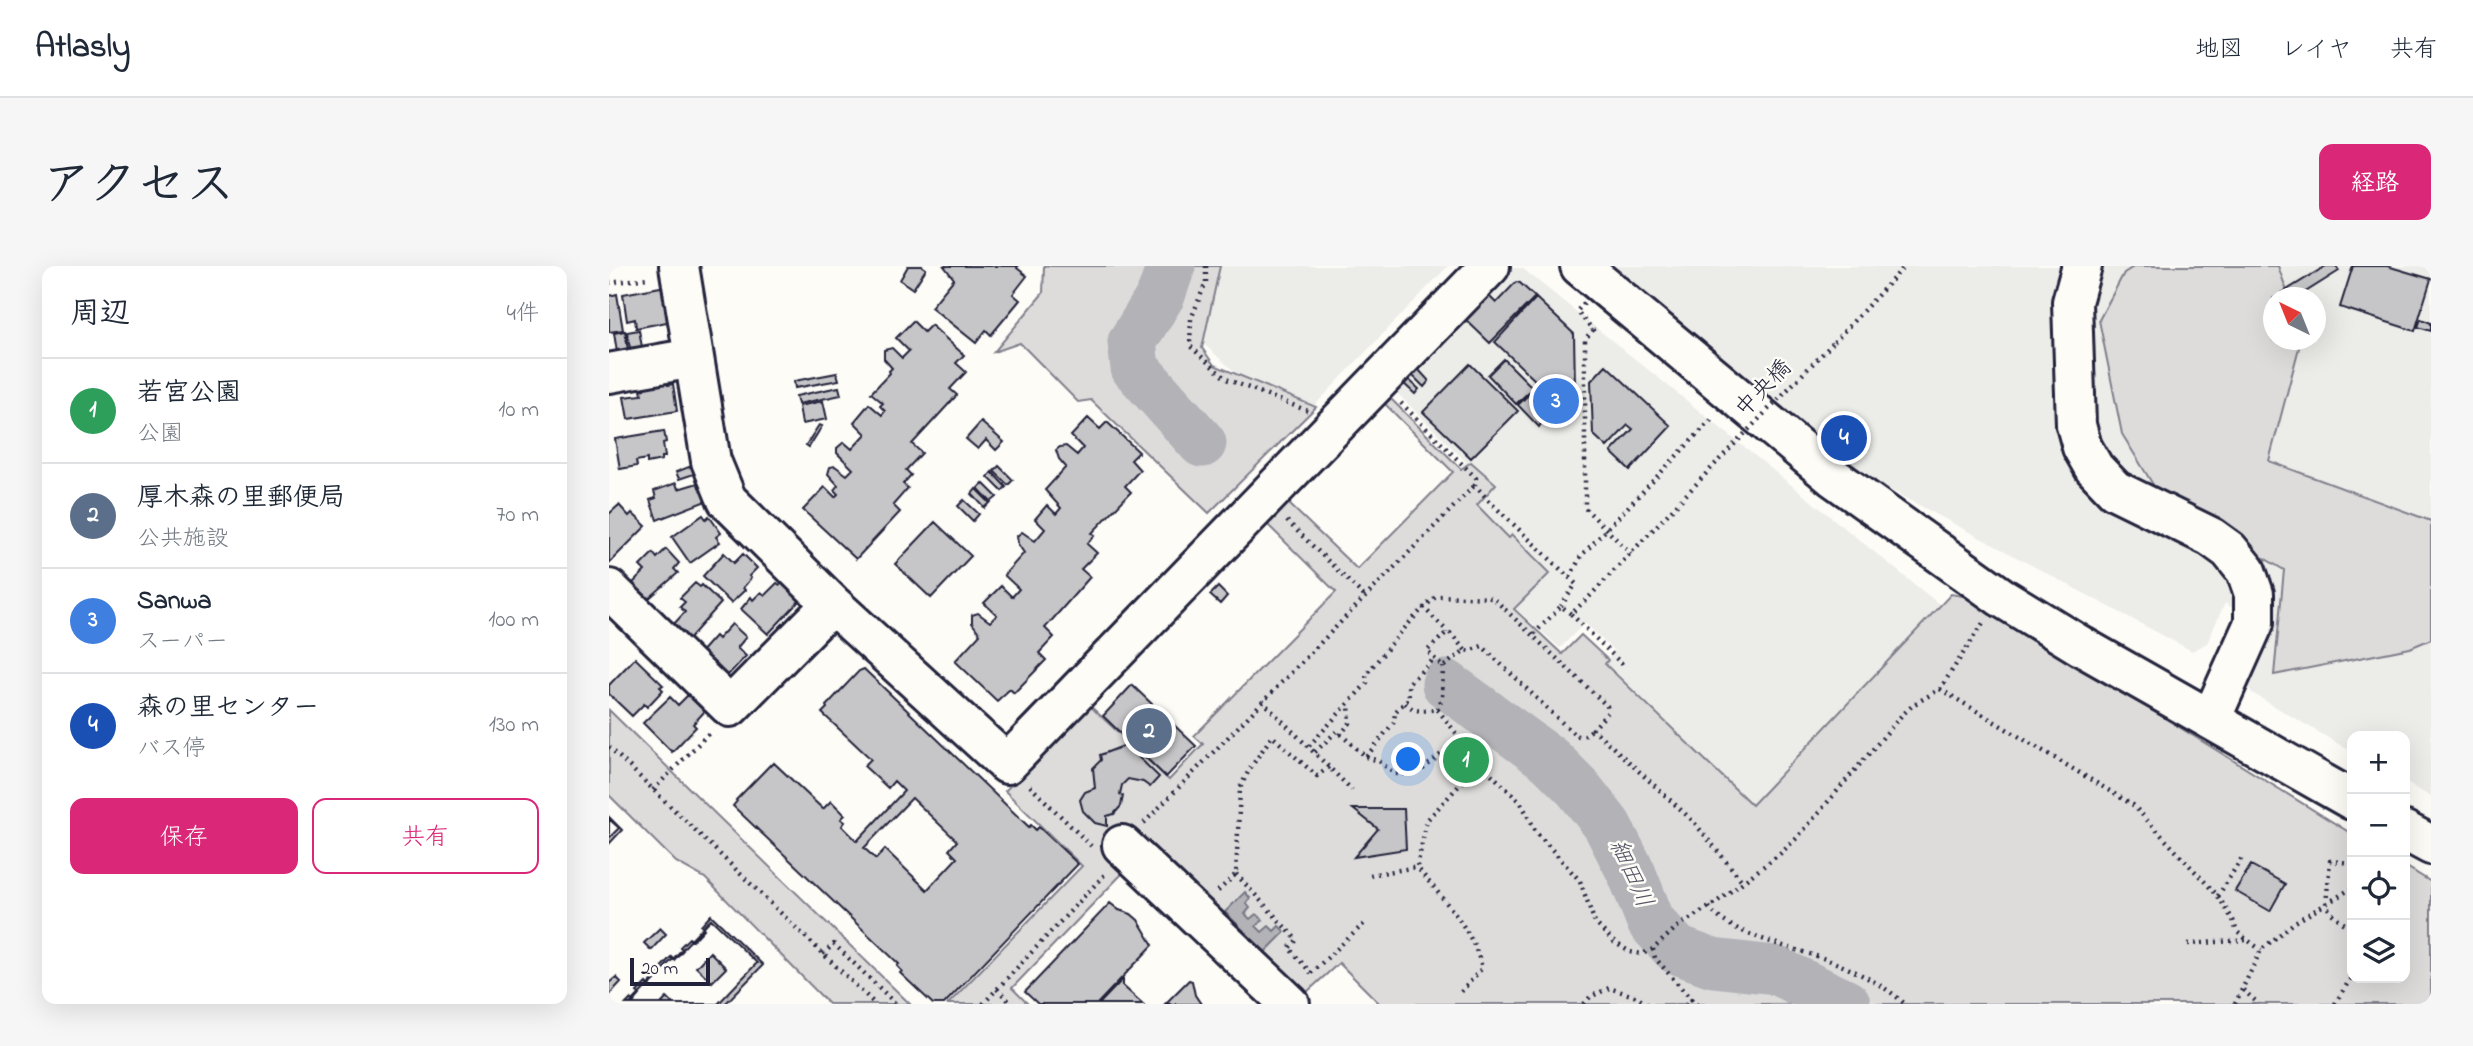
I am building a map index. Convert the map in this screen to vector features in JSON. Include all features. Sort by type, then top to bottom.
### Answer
[{"type":"street","points":[[679,270],[711,461],[727,500],[832,604],[1007,764],[1490,266]]},
{"type":"street","points":[[1580,266],[1833,477],[2001,597],[2081,646],[2347,797]]},
{"type":"street","points":[[2082,266],[2072,302],[2076,425],[2082,447],[2094,468],[2115,490],[2211,537],[2229,550],[2246,571],[2254,594],[2254,623],[2211,719]]},
{"type":"street","points":[[609,373],[693,358]]},
{"type":"street","points":[[609,589],[730,707],[832,604]]},
{"type":"street","points":[[2410,834],[2431,845]]},
{"type":"street","points":[[1115,853],[1295,992]]},
{"type":"path","points":[[1206,266],[1206,282],[1191,319],[1190,346],[1226,379],[1337,422]]},
{"type":"path","name":"中央橋","points":[[1571,614],[1905,266]]},
{"type":"path","points":[[609,283],[679,270]]},
{"type":"path","points":[[1584,303],[1577,311],[1593,330],[1585,339],[1585,508],[1630,555]]},
{"type":"path","points":[[983,1004],[1108,871],[1115,853],[1475,485],[1476,478],[1379,380]]},
{"type":"path","points":[[1570,577],[1581,556],[1598,537],[1735,396]]},
{"type":"path","points":[[1475,485],[1576,584],[1562,606],[1534,634]]},
{"type":"path","points":[[1278,512],[1364,596]]},
{"type":"path","points":[[1309,746],[1367,683],[1366,674],[1385,653],[1390,643],[1409,621],[1437,596],[1493,598],[1607,706],[1608,712],[1593,729],[1576,736],[1482,646],[1465,650],[1443,667]]},
{"type":"path","points":[[1437,709],[1480,763],[1521,803],[1537,833],[1580,881],[1595,923],[1614,942],[1630,952],[1642,954],[1656,947],[1678,927],[1743,882],[1798,837],[1901,716],[1913,705],[1940,689],[2001,597]]},
{"type":"path","points":[[1562,606],[1625,667]]},
{"type":"path","points":[[1423,607],[1446,630],[1446,634]]},
{"type":"path","points":[[1446,634],[1450,634],[1465,650]]},
{"type":"path","points":[[1443,667],[1427,651],[1446,634]]},
{"type":"path","points":[[1366,757],[1394,722],[1395,712],[1409,698],[1408,684],[1434,659]]},
{"type":"path","points":[[1437,709],[1442,699],[1443,667]]},
{"type":"path","points":[[1940,689],[2133,805],[2218,896],[2237,932],[2261,950]]},
{"type":"path","points":[[1262,701],[1352,790]]},
{"type":"path","points":[[1405,702],[1413,711],[1437,709]]},
{"type":"path","points":[[1340,735],[1350,723],[1349,704]]},
{"type":"path","points":[[653,790],[726,716],[730,707]]},
{"type":"path","points":[[1593,729],[1693,821],[1743,882]]},
{"type":"path","points":[[1315,752],[1336,731],[1366,757],[1379,761],[1395,774],[1411,774],[1423,769],[1461,738]]},
{"type":"path","points":[[1194,914],[1236,874],[1240,788],[1272,736],[1317,776],[1330,766]]},
{"type":"path","points":[[609,747],[875,1004]]},
{"type":"path","points":[[1417,867],[1427,820],[1480,763]]},
{"type":"path","points":[[1007,764],[1115,853]]},
{"type":"path","points":[[2218,896],[2243,856]]},
{"type":"path","points":[[2347,863],[2330,861],[2326,904],[2330,912],[2347,926]]},
{"type":"path","points":[[1370,875],[1417,867]]},
{"type":"path","points":[[1417,867],[1468,931],[1478,953],[1482,968],[1461,992]]},
{"type":"path","points":[[1236,874],[1297,940],[1289,948],[1295,992]]},
{"type":"path","points":[[2235,1004],[2261,950],[2295,922],[2347,891]]},
{"type":"path","points":[[1709,907],[1723,921],[1755,936],[1832,961],[1895,994],[1905,1004]]},
{"type":"path","points":[[1295,992],[1367,921]]},
{"type":"path","points":[[2188,944],[2248,940]]},
{"type":"path","points":[[823,954],[834,944],[896,1004]]},
{"type":"path","points":[[1656,947],[1655,958],[1697,1004]]},
{"type":"path","points":[[2335,1004],[2348,983]]},
{"type":"path","points":[[1584,1004],[1590,997],[1609,988],[1635,996],[1648,1004]]},
{"type":"path","points":[[997,989],[1011,1004]]},
{"type":"path","points":[[2242,990],[2259,1004]]},
{"type":"path","points":[[1686,1004],[1691,999]]},
{"type":"shaded area","points":[[1044,266],[1220,266],[1202,348],[1214,365],[1316,407],[1209,513],[1091,400],[1078,402],[1020,343],[994,352],[1043,293]]},
{"type":"shaded area","points":[[1215,266],[1448,266],[1314,406],[1244,380],[1198,339]]},
{"type":"shaded area","points":[[1603,266],[2431,266],[2431,797],[2410,785],[2410,731],[2347,731],[2347,749],[2252,693],[2246,683],[2269,631],[2225,603],[2207,643],[2192,651],[1827,456]]},
{"type":"shaded area","points":[[2135,266],[2278,266],[2285,287],[2263,287],[2263,350],[2298,350],[2269,461],[2431,521],[2431,639],[2410,648],[2274,675],[2284,570],[2160,496],[2122,434],[2099,320],[2124,273]]},
{"type":"shaded area","points":[[1505,268],[1522,268],[1940,605],[1752,804],[1605,664],[1614,651],[1585,623],[1560,648],[1516,609],[1548,574],[1450,479],[1466,462],[1391,387]]},
{"type":"shaded area","points":[[1387,395],[1461,469],[1471,462],[1496,484],[1477,505],[1509,538],[1512,535],[1550,573],[1514,609],[1562,654],[1581,635],[1608,660],[1605,664],[1752,805],[1951,594],[1969,597],[2347,831],[2347,983],[2410,983],[2410,869],[2431,882],[2431,1004],[1380,1004],[1339,963],[1307,992],[1299,993],[1145,850],[1012,988],[1028,1004],[948,1004],[1082,866],[1005,791],[1089,705],[1169,780],[1203,744],[1194,736],[1336,592],[1265,522],[1286,501],[1357,569],[1453,472],[1382,401]]},
{"type":"shaded area","points":[[609,710],[910,1004],[829,1004],[705,878],[676,862],[609,795]]},
{"type":"shaded area","points":[[1245,892],[1250,898],[1246,903],[1250,908],[1245,914],[1250,919],[1256,914],[1263,920],[1256,926],[1262,932],[1269,926],[1274,931],[1279,926],[1285,932],[1265,952],[1225,912]]},
{"type":"building","points":[[908,266],[922,266],[926,269],[913,289],[900,280]]},
{"type":"building","points":[[944,266],[1018,266],[1027,276],[1013,294],[1020,300],[991,335],[986,330],[976,343],[931,307],[954,279]]},
{"type":"building","points":[[2326,266],[2336,266],[2339,271],[2314,287],[2292,287]]},
{"type":"building","points":[[2353,266],[2387,266],[2431,279],[2415,331],[2340,307]]},
{"type":"building","points":[[1516,282],[1535,297],[1490,343],[1464,318],[1487,294],[1496,303]]},
{"type":"building","points":[[666,286],[672,321],[636,328],[635,319],[627,321],[623,294]]},
{"type":"building","points":[[617,294],[623,330],[609,332],[609,296]]},
{"type":"building","points":[[1536,298],[1574,334],[1575,388],[1571,392],[1571,403],[1559,403],[1495,342]]},
{"type":"building","points":[[2421,319],[2431,323],[2431,331],[2418,327]]},
{"type":"building","points":[[913,321],[924,332],[931,325],[964,355],[956,363],[966,372],[950,389],[957,395],[912,444],[922,453],[906,470],[911,475],[903,484],[908,488],[893,505],[900,512],[856,559],[803,510],[825,487],[835,497],[838,494],[834,490],[838,485],[828,474],[830,467],[835,466],[847,475],[853,469],[837,453],[837,448],[844,442],[852,449],[866,434],[854,422],[869,404],[882,415],[885,411],[880,406],[883,403],[871,393],[892,368],[884,359],[884,350],[892,348],[902,358],[909,351],[896,338]]},
{"type":"building","points":[[639,330],[642,347],[630,348],[627,332]]},
{"type":"building","points":[[625,331],[628,350],[617,352],[614,333]]},
{"type":"building","points":[[1504,359],[1533,388],[1516,404],[1488,375]]},
{"type":"building","points":[[1470,364],[1518,411],[1471,458],[1423,412]]},
{"type":"building","points":[[1606,365],[1671,426],[1630,470],[1611,452],[1633,429],[1628,425],[1607,447],[1593,434],[1591,381]]},
{"type":"building","points":[[1418,369],[1429,381],[1424,387],[1412,375]]},
{"type":"building","points":[[837,373],[839,380],[795,388],[794,381]]},
{"type":"building","points":[[1407,378],[1419,389],[1415,394],[1402,382]]},
{"type":"building","points":[[667,379],[668,385],[673,384],[677,411],[628,419],[624,397],[642,395],[643,382]]},
{"type":"building","points":[[839,387],[841,395],[798,404],[796,396]]},
{"type":"building","points":[[1534,389],[1547,402],[1540,409],[1539,427],[1518,405]]},
{"type":"building","points":[[823,401],[827,419],[802,424],[799,406]]},
{"type":"building","points":[[1088,418],[1100,429],[1107,422],[1139,452],[1131,460],[1140,470],[1125,486],[1131,492],[1092,533],[1095,535],[1087,544],[1097,553],[1081,569],[1090,577],[1045,628],[1054,637],[1039,653],[1046,660],[1014,693],[1010,689],[997,701],[955,661],[980,634],[972,623],[972,615],[978,613],[990,622],[997,615],[984,603],[1001,586],[1012,597],[1019,589],[1004,575],[1024,553],[1018,544],[1017,536],[1022,532],[1035,541],[1045,529],[1035,519],[1047,505],[1056,514],[1061,508],[1045,490],[1066,467],[1056,450],[1066,446],[1077,455],[1083,448],[1071,436]]},
{"type":"building","points":[[981,422],[1004,442],[996,450],[986,440],[978,449],[966,439]]},
{"type":"building","points":[[819,425],[822,426],[809,447],[806,445]]},
{"type":"building","points":[[1832,429],[1846,439],[1841,445],[1827,435]]},
{"type":"building","points":[[664,431],[665,457],[662,457],[662,460],[647,463],[647,459],[636,461],[637,466],[620,469],[615,439]]},
{"type":"building","points":[[694,465],[697,473],[679,479],[676,472]]},
{"type":"building","points":[[999,466],[1013,480],[1008,485],[994,471]]},
{"type":"building","points":[[992,472],[1006,487],[1002,491],[988,477]]},
{"type":"building","points":[[676,483],[678,489],[698,483],[706,501],[657,520],[650,500],[656,498],[654,491]]},
{"type":"building","points":[[983,483],[997,497],[991,502],[978,488]]},
{"type":"building","points":[[976,489],[990,503],[985,508],[972,494]]},
{"type":"building","points":[[964,500],[979,514],[973,521],[958,506]]},
{"type":"building","points":[[619,505],[629,516],[632,513],[646,526],[609,563],[609,514]]},
{"type":"building","points":[[703,515],[706,519],[709,516],[721,533],[716,537],[720,542],[690,563],[672,537]]},
{"type":"building","points":[[935,522],[971,556],[931,598],[895,564]]},
{"type":"building","points":[[666,549],[679,563],[674,569],[678,573],[646,601],[630,586],[645,571],[640,566],[653,553],[657,558]]},
{"type":"building","points":[[724,553],[734,563],[743,554],[757,568],[749,576],[751,578],[743,588],[745,590],[731,603],[703,576]]},
{"type":"building","points":[[785,580],[803,597],[768,634],[741,609],[751,597],[753,600],[761,592],[765,595],[777,583],[780,585]]},
{"type":"building","points":[[695,583],[700,587],[702,585],[721,603],[687,641],[672,626],[685,612],[680,607],[685,602],[680,598]]},
{"type":"building","points":[[1218,587],[1227,596],[1220,604],[1210,595]]},
{"type":"building","points":[[732,624],[746,637],[737,648],[746,656],[725,678],[699,654],[715,636],[718,639]]},
{"type":"building","points":[[635,658],[663,685],[660,687],[663,690],[647,707],[644,704],[632,716],[609,694],[609,685]]},
{"type":"building","points":[[864,669],[1029,827],[1031,825],[1036,830],[1039,827],[1078,864],[944,1004],[933,1004],[900,973],[902,971],[897,966],[899,964],[733,806],[774,763],[823,809],[831,801],[845,815],[841,819],[845,822],[842,826],[857,841],[904,791],[894,781],[888,788],[864,766],[871,759],[822,713],[859,671]],"holes":[[[912,798],[957,841],[949,850],[957,858],[927,890],[885,849],[876,859],[864,848]]]},
{"type":"building","points":[[1132,685],[1196,746],[1166,777],[1103,716]]},
{"type":"building","points":[[688,695],[705,711],[693,724],[696,727],[672,752],[643,723],[670,697],[678,705]]},
{"type":"building","points":[[1126,745],[1159,777],[1150,787],[1143,782],[1128,779],[1122,785],[1121,806],[1114,814],[1107,816],[1107,826],[1095,823],[1083,811],[1080,800],[1085,792],[1095,788],[1093,768],[1101,760],[1100,755]]},
{"type":"building","points":[[1353,809],[1404,809],[1406,849],[1354,857],[1378,829]]},
{"type":"building","points":[[609,817],[622,830],[609,844]]},
{"type":"building","points":[[609,819],[619,828],[609,838]]},
{"type":"building","points":[[2251,865],[2285,884],[2270,911],[2235,891]]},
{"type":"building","points":[[1110,903],[1138,920],[1153,945],[1097,1004],[1038,1004],[1025,992]]},
{"type":"building","points":[[711,915],[763,965],[725,1004],[673,1004],[667,998],[661,1004],[626,1004],[631,999],[634,1002],[640,995],[637,992],[646,983],[649,986],[655,980],[652,977],[671,957],[674,960],[683,950],[680,947],[689,938],[693,941],[704,929],[701,926]],"holes":[[[710,952],[726,968],[712,982],[696,967]]]},
{"type":"building","points":[[711,919],[757,963],[718,1004],[630,1004]]},
{"type":"building","points":[[660,928],[666,934],[651,950],[644,943]]},
{"type":"building","points":[[616,977],[621,982],[609,995],[609,983]]},
{"type":"building","points":[[1123,979],[1123,986],[1143,1004],[1099,1004]]},
{"type":"building","points":[[1189,980],[1192,981],[1195,995],[1201,1004],[1165,1004]]},
{"type":"waterway","name":"細田川","points":[[1171,266],[1161,295],[1132,342],[1135,368],[1202,443]]},
{"type":"waterway","name":"細田川","points":[[1446,684],[1550,760],[1578,788],[1607,825],[1632,874],[1651,922],[1677,950],[1713,963],[1775,970],[1846,1004]]},
{"type":"place","name":"Sanwa","points":[[1556,401]]},
{"type":"place","name":"森の里センター","points":[[1844,438]]},
{"type":"place","name":"厚木森の里郵便局","points":[[1149,731]]},
{"type":"place","name":"若宮公園","points":[[1466,760]]}]
